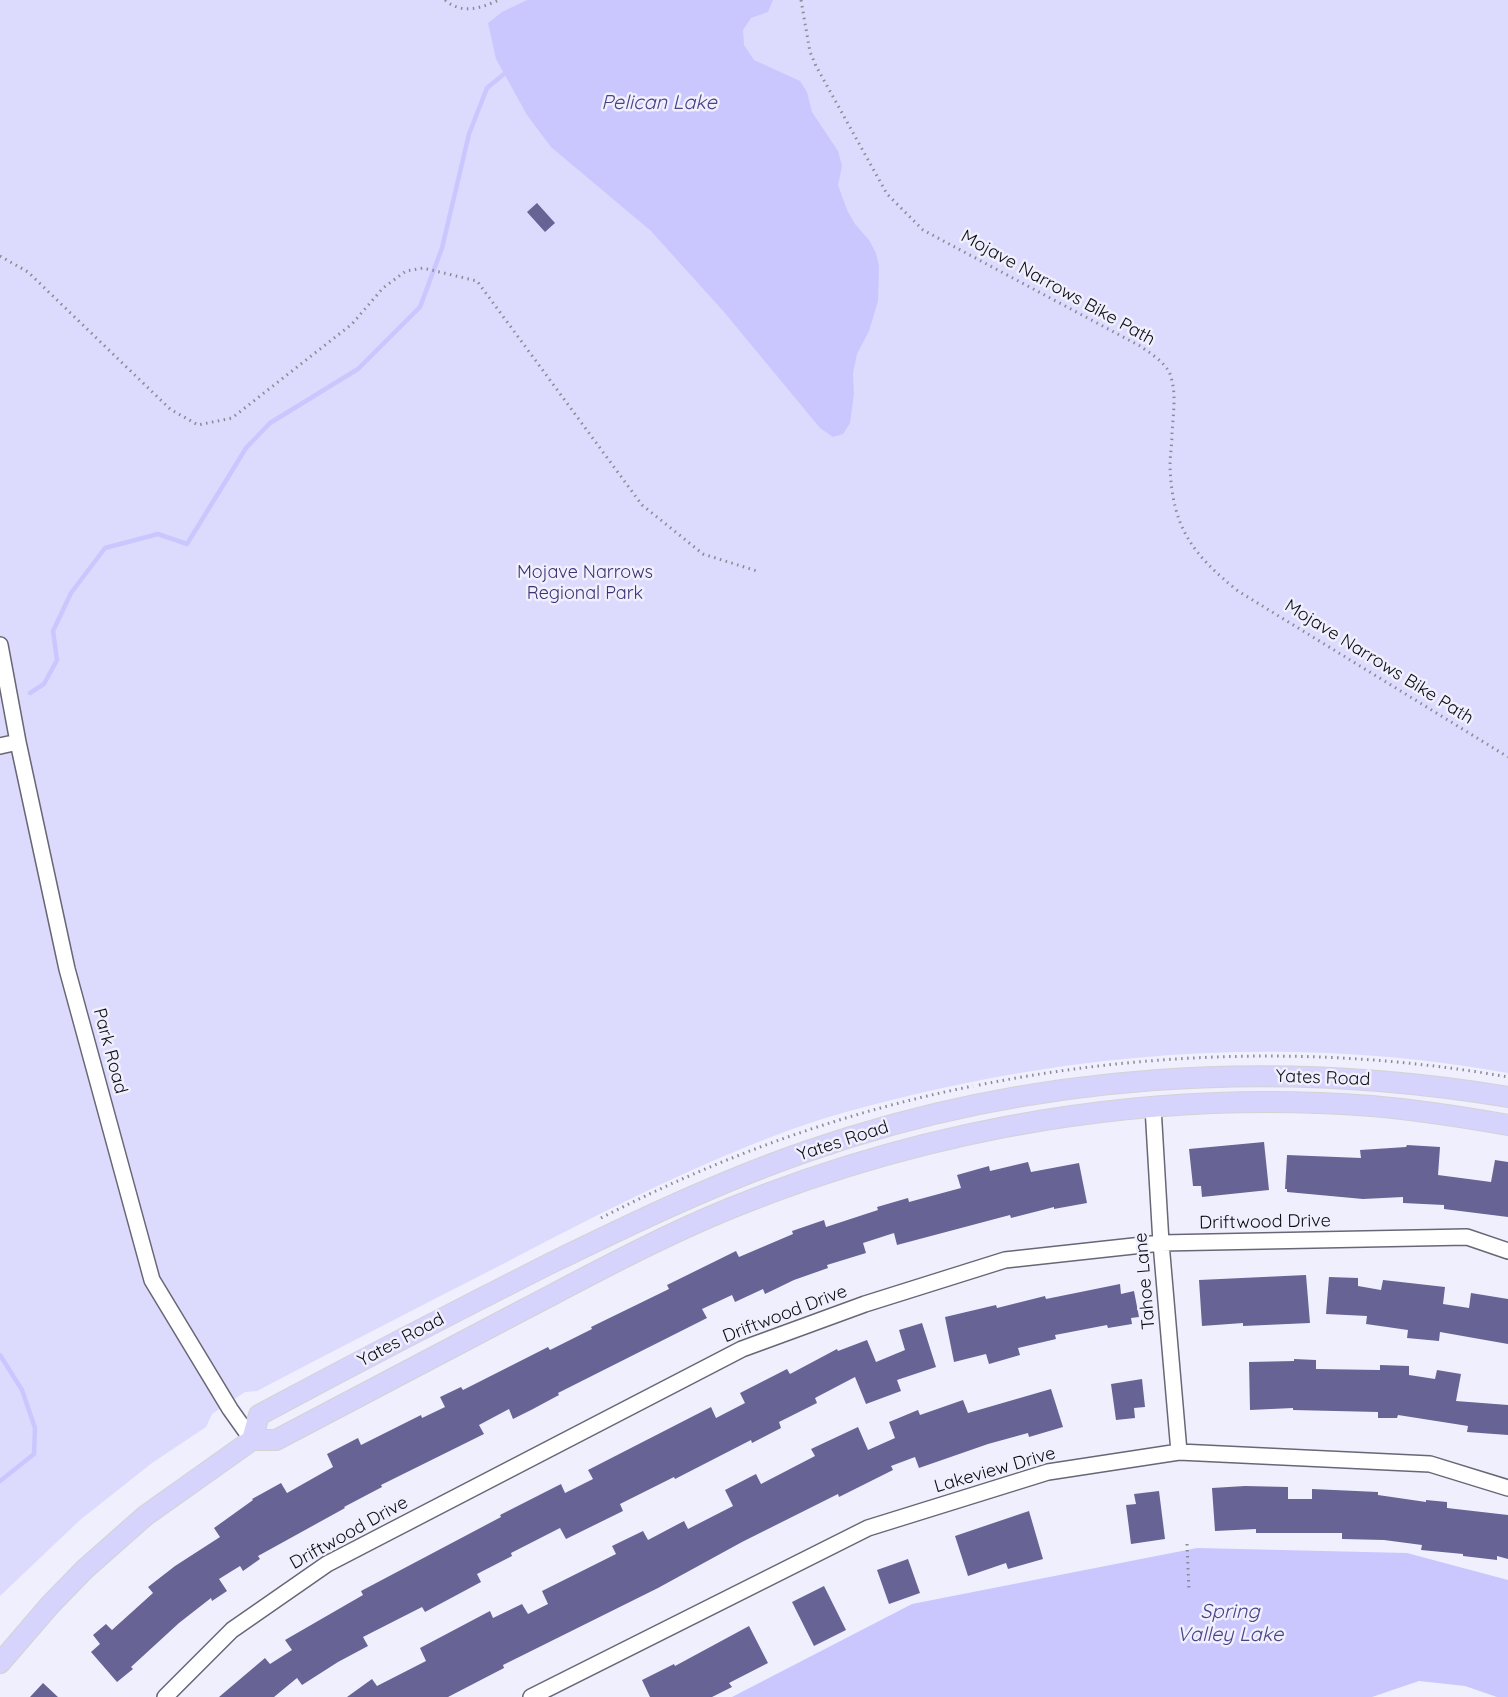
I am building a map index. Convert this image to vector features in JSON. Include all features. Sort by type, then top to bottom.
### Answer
[{"type":"main road","name":"Yates Road","points":[[252,1440],[259,1415],[470,1304],[648,1216],[725,1182],[808,1151],[909,1120],[1043,1093],[1126,1082],[1238,1076],[1365,1078],[1508,1097]]},
{"type":"main road","name":"Yates Road","points":[[0,1663],[50,1605],[112,1545],[145,1516],[252,1440],[276,1440],[634,1252],[718,1214],[781,1189],[855,1163],[971,1133],[1050,1119],[1152,1107],[1263,1102],[1370,1106],[1457,1116],[1508,1125]]},
{"type":"street","name":"Park Road","points":[[0,645],[18,742],[67,969],[152,1280],[230,1409],[252,1440]]},
{"type":"street","points":[[0,746],[18,742]]},
{"type":"street","name":"Tahoe Lane","points":[[1152,1107],[1179,1452]]},
{"type":"street","name":"Driftwood Drive","points":[[165,1697],[232,1630],[327,1564],[742,1349],[865,1304],[1005,1260],[1161,1243],[1467,1237],[1508,1251]]},
{"type":"street","name":"Lakeview Drive","points":[[531,1697],[868,1528],[1048,1472],[1179,1452],[1430,1464],[1508,1488]]},
{"type":"path","points":[[446,0],[454,6],[467,10],[499,0]]},
{"type":"path","name":"Mojave Narrows Bike Path","points":[[801,0],[810,52],[816,66],[887,194],[908,216],[923,230],[1140,346],[1159,360],[1170,372],[1174,393],[1170,465],[1173,499],[1182,525],[1195,551],[1238,591],[1508,757]]},
{"type":"path","points":[[0,256],[28,272],[170,409],[198,425],[232,418],[352,324],[383,288],[406,271],[423,268],[477,281],[642,505],[703,554],[756,572]]},
{"type":"path","points":[[1186,1544],[1189,1590]]},
{"type":"green space","name":"Mojave Narrows Regional Park","points":[[0,0],[1508,0],[1508,1073],[1438,1062],[1368,1055],[1227,1052],[1156,1056],[1086,1063],[947,1087],[806,1124],[714,1160],[644,1192],[257,1391],[245,1392],[212,1414],[206,1427],[152,1463],[80,1520],[0,1596]]},
{"type":"water","name":"Pelican Lake","points":[[527,0],[773,0],[768,12],[751,18],[743,30],[744,45],[754,60],[800,81],[807,92],[812,112],[838,151],[842,166],[838,185],[847,210],[855,224],[869,240],[876,253],[879,266],[878,301],[869,331],[857,354],[853,373],[854,394],[850,423],[843,434],[833,437],[820,428],[724,312],[651,231],[551,147],[527,115],[496,59],[488,23],[502,12]]},
{"type":"water","name":"Spring Valley Lake","points":[[1197,1548],[1407,1553],[1508,1580],[1508,1697],[1497,1697],[1465,1686],[1419,1681],[1372,1697],[732,1697],[912,1604]]},
{"type":"building","points":[[537,203],[555,223],[545,232],[527,212]]},
{"type":"building","points":[[1264,1142],[1269,1190],[1202,1197],[1201,1186],[1193,1186],[1189,1149]]},
{"type":"building","points":[[1407,1145],[1440,1147],[1438,1175],[1491,1182],[1495,1160],[1508,1162],[1508,1217],[1444,1209],[1444,1205],[1403,1203],[1403,1197],[1363,1199],[1287,1192],[1285,1189],[1287,1155],[1361,1158],[1360,1150],[1406,1147]]},
{"type":"building","points":[[1028,1162],[1031,1172],[1079,1163],[1087,1203],[1054,1209],[1054,1207],[1011,1218],[1010,1215],[897,1245],[894,1233],[863,1243],[866,1253],[827,1265],[828,1268],[794,1280],[765,1294],[763,1289],[735,1302],[732,1295],[702,1309],[707,1318],[558,1393],[559,1395],[533,1409],[513,1419],[509,1409],[479,1425],[484,1434],[381,1485],[382,1487],[258,1556],[260,1559],[243,1571],[240,1566],[219,1579],[227,1591],[212,1601],[211,1598],[179,1623],[117,1682],[91,1652],[100,1644],[93,1635],[106,1624],[112,1630],[153,1593],[148,1587],[175,1566],[220,1537],[214,1528],[252,1499],[281,1483],[287,1493],[333,1467],[327,1454],[358,1438],[361,1445],[421,1415],[422,1418],[445,1407],[440,1397],[461,1387],[463,1390],[548,1347],[550,1350],[669,1289],[667,1285],[736,1251],[739,1257],[793,1234],[792,1231],[824,1220],[826,1227],[878,1210],[877,1207],[908,1198],[909,1202],[961,1188],[957,1175],[989,1166],[990,1171]]},
{"type":"building","points":[[1306,1275],[1310,1323],[1243,1326],[1243,1323],[1202,1326],[1199,1280]]},
{"type":"building","points":[[1329,1277],[1358,1278],[1358,1286],[1381,1290],[1383,1280],[1445,1287],[1443,1304],[1469,1308],[1471,1293],[1508,1299],[1508,1344],[1440,1332],[1439,1341],[1407,1338],[1408,1330],[1366,1324],[1367,1316],[1326,1314]]},
{"type":"building","points":[[1120,1284],[1121,1294],[1134,1291],[1139,1317],[1131,1318],[1132,1324],[1108,1328],[1107,1325],[1055,1335],[1056,1339],[1018,1348],[1020,1355],[989,1364],[986,1354],[954,1362],[945,1317],[996,1305],[997,1308],[1045,1296],[1046,1299]]},
{"type":"building","points":[[922,1323],[936,1367],[897,1380],[901,1391],[866,1404],[855,1377],[815,1398],[817,1403],[779,1422],[781,1428],[752,1443],[751,1440],[620,1504],[623,1511],[566,1539],[560,1528],[511,1553],[512,1556],[477,1574],[481,1582],[425,1612],[422,1607],[363,1637],[368,1646],[302,1685],[297,1678],[274,1697],[219,1697],[265,1658],[270,1664],[292,1650],[285,1640],[363,1595],[361,1591],[501,1517],[500,1515],[561,1484],[565,1493],[593,1479],[588,1470],[711,1407],[716,1418],[745,1403],[740,1393],[787,1369],[790,1374],[837,1349],[838,1351],[867,1340],[876,1362],[905,1350],[899,1330]]},
{"type":"building","points":[[1294,1359],[1316,1360],[1316,1369],[1380,1370],[1380,1365],[1409,1366],[1409,1375],[1435,1379],[1437,1370],[1461,1374],[1456,1401],[1508,1405],[1508,1435],[1467,1432],[1468,1426],[1398,1415],[1397,1418],[1378,1418],[1378,1412],[1293,1410],[1293,1408],[1250,1410],[1249,1362],[1294,1361]]},
{"type":"building","points":[[1142,1379],[1145,1407],[1134,1408],[1135,1418],[1116,1420],[1111,1384]]},
{"type":"building","points":[[1051,1389],[1063,1427],[1029,1437],[1028,1433],[988,1444],[919,1468],[915,1457],[891,1466],[893,1470],[839,1497],[838,1494],[742,1542],[658,1588],[503,1665],[504,1668],[448,1697],[347,1697],[372,1679],[377,1686],[426,1661],[420,1648],[490,1611],[493,1618],[522,1604],[528,1614],[548,1604],[542,1591],[616,1554],[612,1546],[643,1531],[648,1540],[684,1521],[688,1529],[733,1506],[725,1490],[756,1474],[761,1484],[815,1456],[811,1449],[858,1427],[868,1450],[895,1438],[889,1422],[918,1410],[920,1415],[963,1400],[968,1413]]},
{"type":"building","points":[[1288,1487],[1288,1499],[1312,1499],[1312,1489],[1378,1492],[1378,1495],[1426,1502],[1426,1500],[1447,1502],[1447,1508],[1508,1515],[1508,1559],[1497,1556],[1497,1560],[1421,1550],[1422,1545],[1384,1540],[1342,1539],[1342,1533],[1256,1533],[1256,1529],[1215,1531],[1212,1488]]},
{"type":"building","points":[[1159,1491],[1165,1539],[1131,1544],[1126,1505],[1136,1504],[1134,1494]]},
{"type":"building","points":[[1029,1511],[1043,1559],[1008,1569],[1006,1563],[968,1576],[955,1536]]},
{"type":"building","points":[[908,1559],[920,1593],[889,1604],[877,1570]]},
{"type":"building","points":[[824,1586],[846,1630],[814,1646],[792,1602]]},
{"type":"building","points":[[749,1626],[768,1663],[729,1683],[732,1687],[712,1697],[650,1697],[642,1680],[674,1664],[675,1666]]},
{"type":"building","points":[[43,1683],[58,1697],[30,1697]]},
{"type":"waterway","points":[[30,693],[44,684],[57,660],[53,631],[71,593],[105,548],[158,534],[187,544],[246,448],[270,423],[358,369],[420,307],[442,248],[469,134],[487,88],[504,74]]},
{"type":"waterway","points":[[0,1355],[22,1390],[35,1428],[34,1454],[0,1481]]}]
